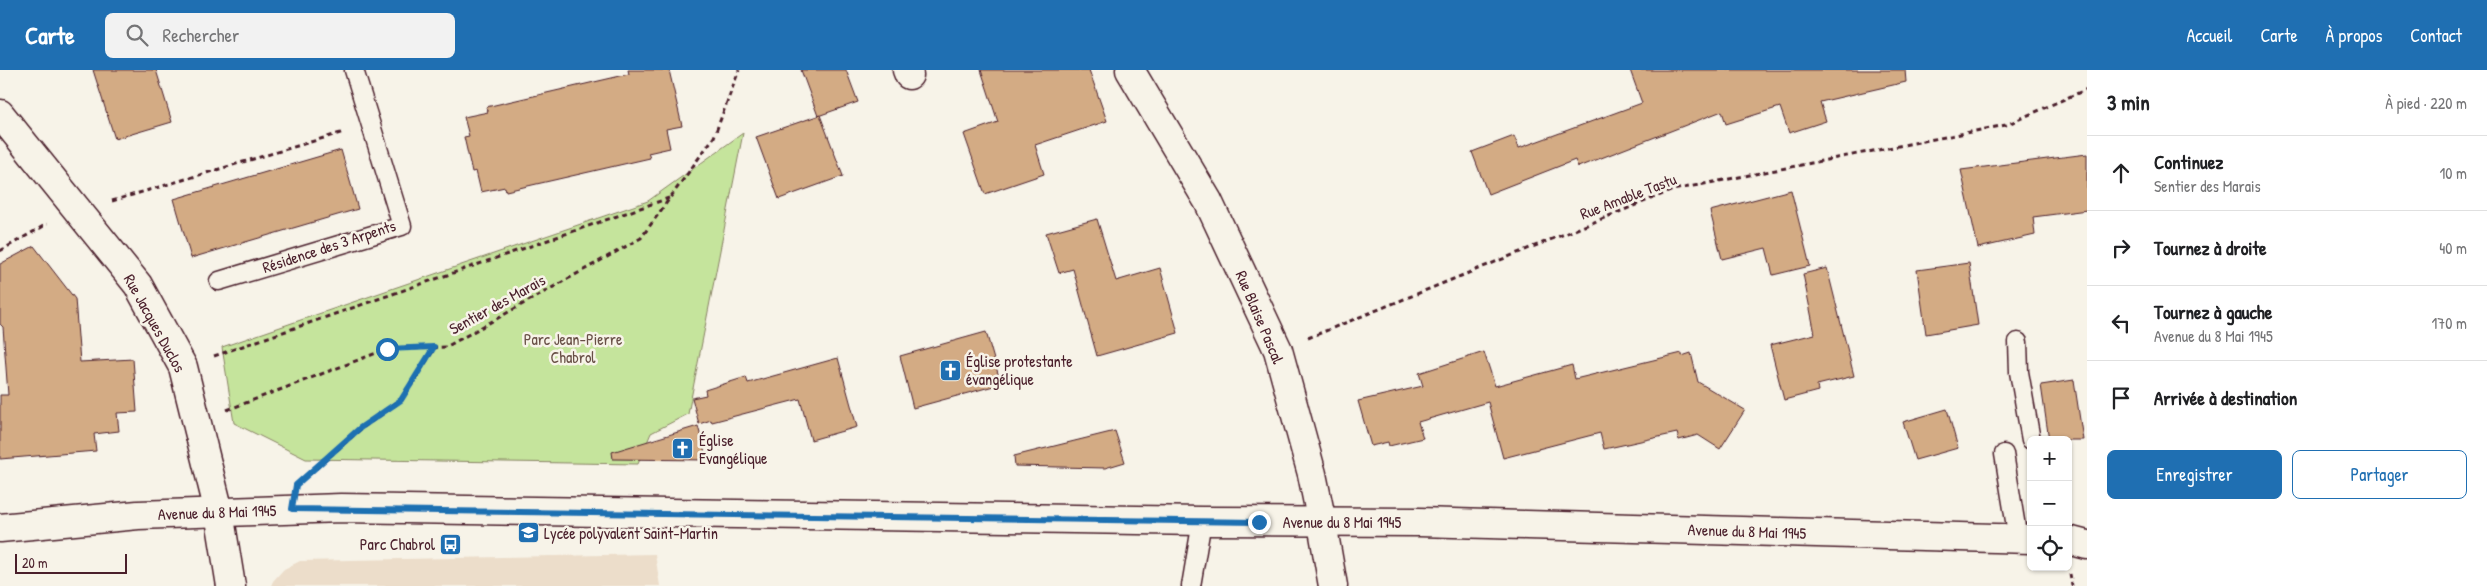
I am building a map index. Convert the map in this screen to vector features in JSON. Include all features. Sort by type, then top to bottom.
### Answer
[{"type":"main road","name":"Rue Blaise Pascal","points":[[1130,70],[1208,201],[1278,350],[1312,474],[1333,586]]},
{"type":"main road","name":"Rue Jacques Duclos","points":[[0,114],[138,285],[183,367],[219,512],[231,586]]},
{"type":"main road","name":"Avenue du 8 Mai 1945","points":[[0,528],[132,515],[292,509],[1202,522],[1419,522],[2024,539]]},
{"type":"main road","points":[[2072,540],[2087,539]]},
{"type":"main road","points":[[2072,541],[2087,544]]},
{"type":"lane","name":"Résidence des 3 Arpents","points":[[219,281],[402,226],[354,70]]},
{"type":"lane","points":[[2018,342],[2020,372],[2030,436]]},
{"type":"lane","points":[[2004,454],[2024,539]]},
{"type":"lane","points":[[1191,586],[1202,522]]},
{"type":"path","name":"Sentier des Marais","points":[[197,422],[387,349],[446,347],[641,238],[714,137],[738,70]]},
{"type":"path","name":"Rue Amable Tastu","points":[[1278,350],[1673,190],[2006,125],[2087,89]]},
{"type":"path","points":[[0,251],[44,226],[105,203],[371,124]]},
{"type":"path","points":[[183,367],[670,198]]},
{"type":"path","points":[[292,509],[296,485],[360,428],[401,400],[434,347]]},
{"type":"shaded area","points":[[655,554],[660,586],[271,586],[284,569],[300,561]]},
{"type":"green space","name":"Parc Jean-Pierre Chabrol","points":[[743,133],[688,414],[651,433],[638,464],[306,459],[234,423],[222,347],[648,201]]},
{"type":"building","points":[[93,70],[156,70],[172,122],[115,139]]},
{"type":"building","points":[[628,70],[669,70],[682,126],[666,129],[670,148],[648,153],[650,158],[506,191],[505,187],[481,192],[476,171],[472,172],[464,137],[469,136],[464,117],[488,112],[486,107],[629,74]]},
{"type":"building","points":[[801,70],[846,70],[858,102],[818,116]]},
{"type":"building","points":[[981,70],[1089,70],[1107,121],[1035,145],[1044,174],[985,194],[964,134],[998,122]]},
{"type":"building","points":[[1630,70],[1905,70],[1906,82],[1820,102],[1826,121],[1789,133],[1780,107],[1726,124],[1722,111],[1578,167],[1575,160],[1488,194],[1472,152],[1514,136],[1519,148],[1642,103]]},
{"type":"building","points":[[820,115],[843,176],[779,199],[756,137]]},
{"type":"building","points":[[341,150],[358,209],[191,258],[174,199]]},
{"type":"building","points":[[2087,154],[2087,210],[2033,217],[2035,235],[1978,248],[1961,170]]},
{"type":"building","points":[[1791,190],[1810,266],[1773,275],[1766,248],[1722,259],[1710,211]]},
{"type":"building","points":[[1097,219],[1116,281],[1160,268],[1178,333],[1097,356],[1073,269],[1059,273],[1046,233]]},
{"type":"building","points":[[34,246],[75,299],[80,362],[133,359],[137,412],[117,413],[119,431],[94,434],[96,451],[0,459],[0,395],[8,395],[3,327],[0,324],[0,264]]},
{"type":"building","points":[[1969,263],[1978,325],[1926,334],[1917,270]]},
{"type":"building","points":[[1827,268],[1854,376],[1817,385],[1818,391],[1784,400],[1770,345],[1815,334],[1803,274]]},
{"type":"building","name":"Église protestante évangélique","points":[[986,332],[1001,384],[913,408],[900,356]]},
{"type":"building","points":[[1484,352],[1495,386],[1572,365],[1575,379],[1682,353],[1682,356],[1691,353],[1698,382],[1745,410],[1720,449],[1698,435],[1679,440],[1677,433],[1604,449],[1600,433],[1503,458],[1488,402],[1418,422],[1423,438],[1389,446],[1388,442],[1371,446],[1358,401],[1423,386],[1419,373]]},
{"type":"building","points":[[838,358],[857,427],[811,440],[800,399],[699,424],[692,398],[706,395],[705,390],[746,377],[748,383]]},
{"type":"building","points":[[2074,380],[2083,440],[2072,440],[2072,436],[2048,436],[2041,385]]},
{"type":"building","points":[[1947,409],[1958,448],[1915,460],[1903,422]]},
{"type":"building","name":"Église Evangélique","points":[[698,426],[707,460],[613,459],[612,452]]},
{"type":"building","points":[[1115,431],[1125,462],[1105,468],[1015,466],[1014,456]]},
{"type":"place","name":"Église protestante évangélique","points":[[950,370]]},
{"type":"place","name":"Église Evangélique","points":[[683,449]]},
{"type":"place","name":"Lycée polyvalent Saint-Martin","points":[[528,533]]},
{"type":"place","name":"Parc Chabrol","points":[[451,544]]},
{"type":"route","points":[[387,349],[434,347],[401,400],[360,428],[296,485],[292,509],[341,508],[1259,522]]}]
